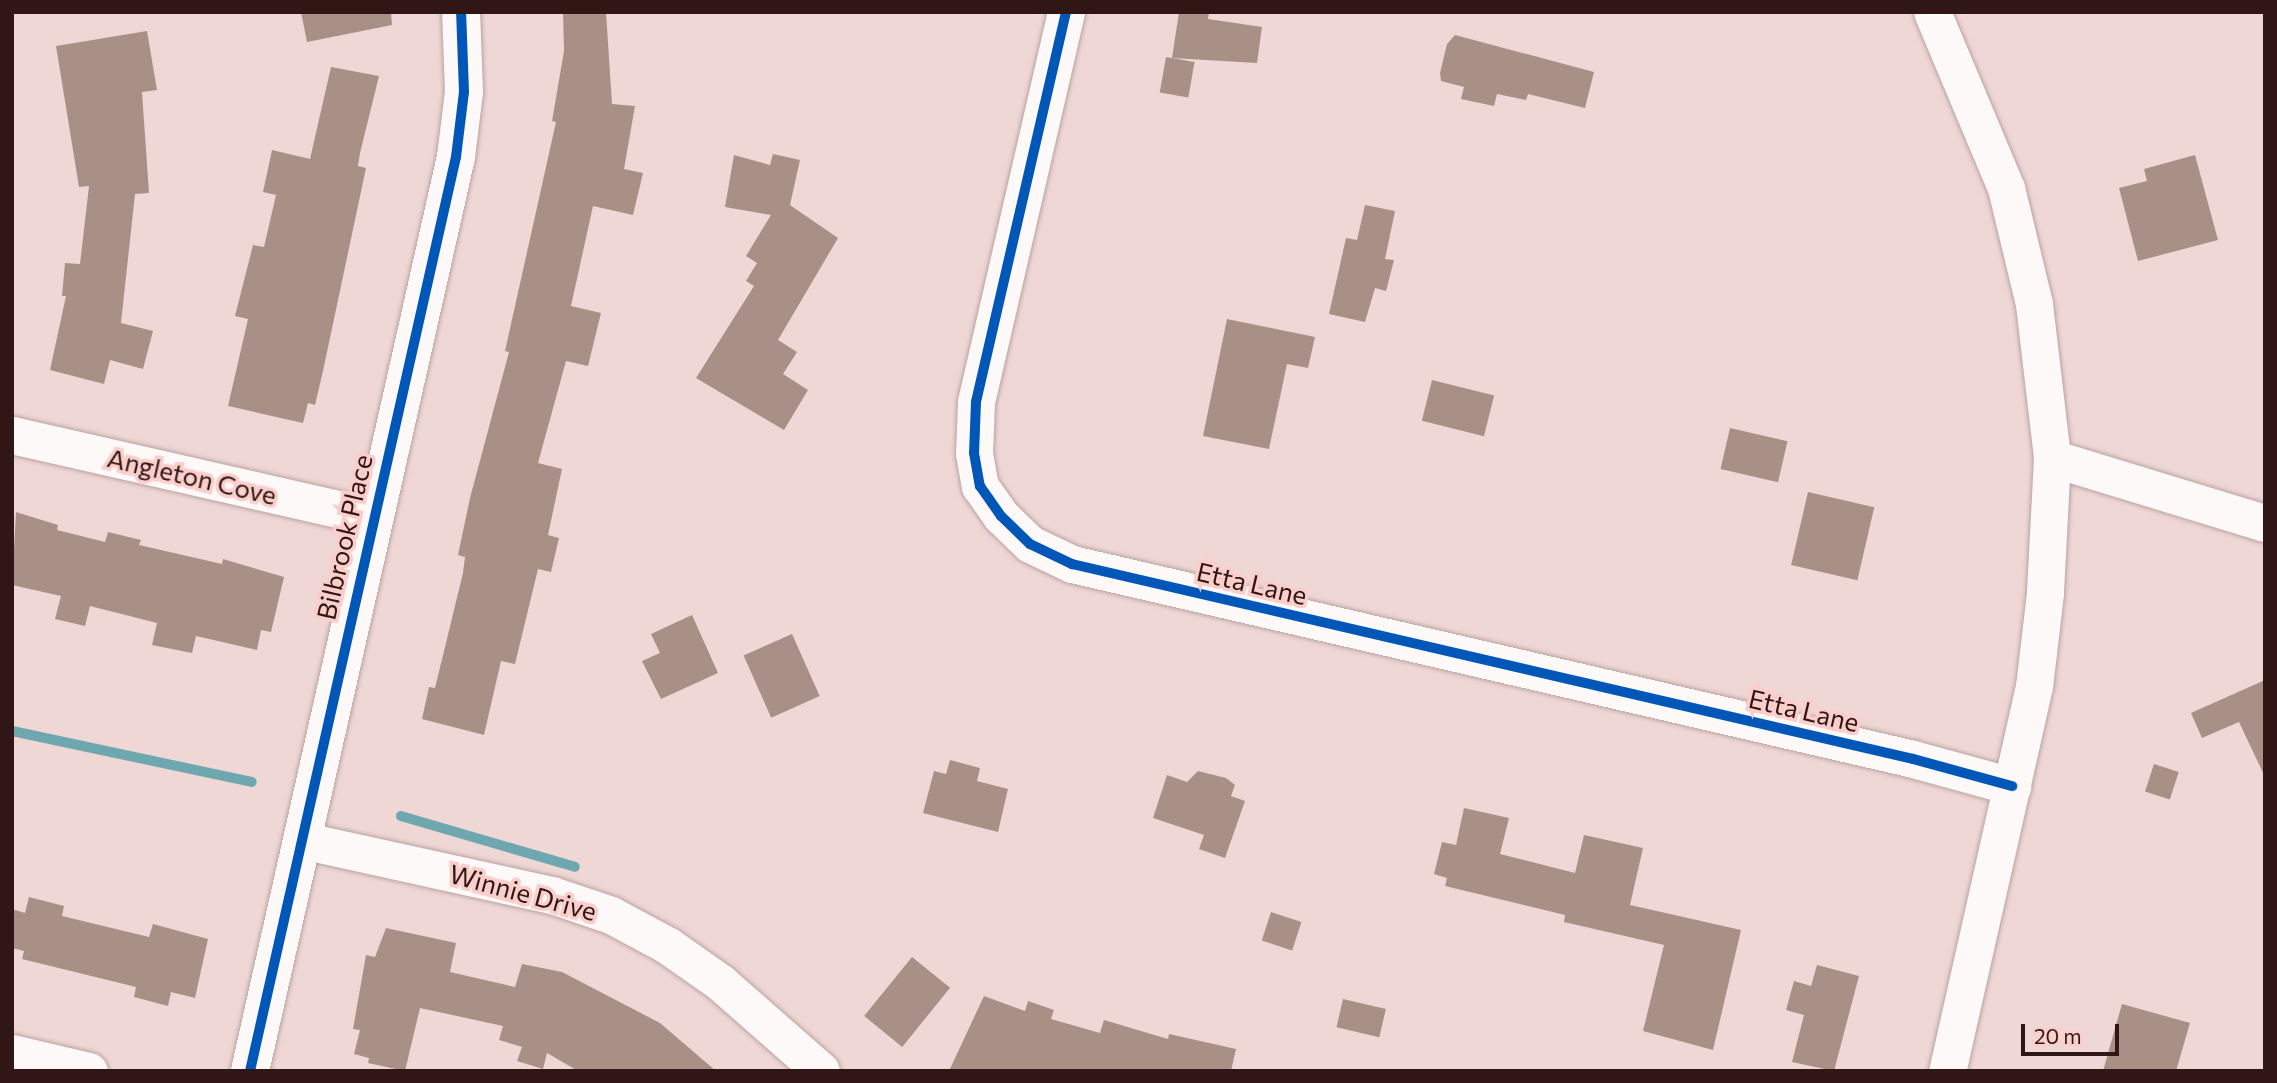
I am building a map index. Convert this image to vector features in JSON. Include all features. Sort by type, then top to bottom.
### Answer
[{"type":"street","name":"Bilbrook Place","points":[[250,1071],[372,517],[456,157],[464,92],[461,12]]},
{"type":"street","name":"Etta Lane","points":[[1066,12],[976,402],[974,453],[980,486],[1001,516],[1030,544],[1072,564],[1913,759],[2012,786]]},
{"type":"street","points":[[1932,12],[2006,188],[2034,304],[2052,458],[2044,606],[2034,686],[1947,1071]]},
{"type":"street","name":"Angleton Cove","points":[[12,435],[372,517]]},
{"type":"street","points":[[2052,458],[2265,523]]},
{"type":"street","name":"Winnie Drive","points":[[301,840],[552,895],[611,915],[667,944],[721,983],[821,1071]]},
{"type":"street","points":[[12,1053],[89,1071]]},
{"type":"building","points":[[301,12],[391,12],[392,25],[307,42]]},
{"type":"building","points":[[563,12],[606,12],[612,104],[635,106],[624,169],[643,173],[633,215],[593,206],[571,306],[601,313],[588,366],[566,361],[538,463],[562,469],[548,535],[559,538],[551,572],[538,569],[515,664],[501,661],[484,735],[422,719],[429,687],[435,688],[463,573],[465,557],[458,555],[470,498],[509,352],[505,351],[556,122],[552,121],[564,51]]},
{"type":"building","points":[[1179,12],[1209,12],[1208,19],[1262,27],[1257,63],[1172,58]]},
{"type":"building","points":[[147,31],[157,90],[142,92],[149,193],[135,194],[121,323],[153,331],[143,369],[110,360],[104,384],[50,370],[66,296],[62,296],[65,263],[80,264],[89,186],[79,187],[56,46]]},
{"type":"building","points":[[1455,35],[1594,72],[1585,108],[1528,94],[1526,100],[1497,94],[1494,106],[1461,99],[1464,87],[1441,81],[1440,73],[1447,44]]},
{"type":"building","points":[[1166,57],[1195,62],[1188,97],[1160,92]]},
{"type":"building","points":[[331,67],[379,76],[358,166],[366,168],[323,371],[315,405],[308,403],[303,423],[228,406],[248,319],[235,316],[253,245],[264,247],[276,195],[263,192],[272,150],[310,159]]},
{"type":"building","points":[[773,154],[800,160],[790,205],[838,238],[778,340],[797,352],[783,374],[808,390],[784,430],[696,378],[754,286],[746,281],[757,263],[746,256],[771,215],[725,207],[734,155],[770,165]]},
{"type":"building","points":[[2195,155],[2218,240],[2138,261],[2119,188],[2147,181],[2144,169]]},
{"type":"building","points":[[1365,205],[1395,211],[1385,259],[1394,260],[1386,291],[1375,288],[1365,322],[1329,314],[1346,238],[1357,240]]},
{"type":"building","points":[[1227,319],[1315,337],[1308,368],[1287,364],[1269,449],[1203,436]]},
{"type":"building","points":[[1432,380],[1494,395],[1484,436],[1422,421]]},
{"type":"building","points":[[1730,428],[1787,441],[1778,482],[1721,469]]},
{"type":"building","points":[[1808,492],[1874,507],[1857,580],[1791,565]]},
{"type":"building","points":[[16,512],[58,525],[57,530],[105,542],[108,532],[141,540],[139,545],[222,564],[223,559],[284,577],[271,632],[261,630],[257,650],[196,636],[192,653],[152,645],[157,623],[90,606],[85,626],[55,619],[61,596],[12,585]]},
{"type":"building","points":[[692,615],[718,673],[661,699],[642,661],[660,653],[651,634]]},
{"type":"building","points":[[792,634],[820,696],[771,718],[744,656]]},
{"type":"building","points":[[2265,680],[2265,777],[2239,722],[2202,738],[2191,713]]},
{"type":"building","points":[[950,760],[980,768],[977,781],[1008,789],[998,832],[923,813],[934,771],[946,774]]},
{"type":"building","points":[[2154,764],[2179,772],[2170,800],[2145,792]]},
{"type":"building","points":[[1198,771],[1226,778],[1235,785],[1231,796],[1245,801],[1225,858],[1199,849],[1204,835],[1153,818],[1167,775],[1187,782]]},
{"type":"building","points":[[1464,808],[1509,818],[1500,854],[1575,873],[1584,835],[1643,848],[1630,905],[1741,930],[1713,1050],[1643,1031],[1664,945],[1564,922],[1565,915],[1445,886],[1447,878],[1434,874],[1442,842],[1456,845]]},
{"type":"building","points":[[29,897],[64,906],[62,916],[149,937],[153,924],[208,939],[195,998],[171,992],[168,1006],[134,997],[136,987],[22,959],[24,951],[12,948],[12,909],[25,913]]},
{"type":"building","points":[[1271,912],[1301,922],[1292,950],[1262,941]]},
{"type":"building","points":[[386,928],[456,943],[450,972],[515,987],[522,964],[562,972],[660,1023],[716,1071],[578,1071],[547,1053],[543,1069],[517,1061],[522,1047],[499,1040],[503,1026],[420,1008],[405,1071],[368,1063],[369,1058],[354,1054],[360,1030],[353,1029],[366,955],[375,957]]},
{"type":"building","points":[[912,957],[950,988],[902,1047],[864,1016]]},
{"type":"building","points":[[1817,965],[1859,976],[1834,1071],[1792,1062],[1804,1015],[1786,1010],[1794,981],[1811,986]]},
{"type":"building","points":[[984,996],[1025,1011],[1028,1001],[1054,1010],[1051,1019],[1100,1033],[1104,1020],[1168,1039],[1169,1034],[1236,1049],[1231,1071],[949,1071]]},
{"type":"building","points":[[1343,999],[1386,1009],[1379,1037],[1336,1027]]},
{"type":"building","points":[[2122,1004],[2190,1023],[2176,1071],[2103,1071]]},
{"type":"waterway","points":[[12,731],[252,782]]},
{"type":"waterway","points":[[401,816],[575,867]]},
{"type":"cycle path","points":[[250,1071],[456,157],[464,92],[461,12]]},
{"type":"cycle path","points":[[1066,12],[976,402],[974,453],[980,486],[1001,516],[1030,544],[1072,564],[1913,759],[2012,786]]}]
